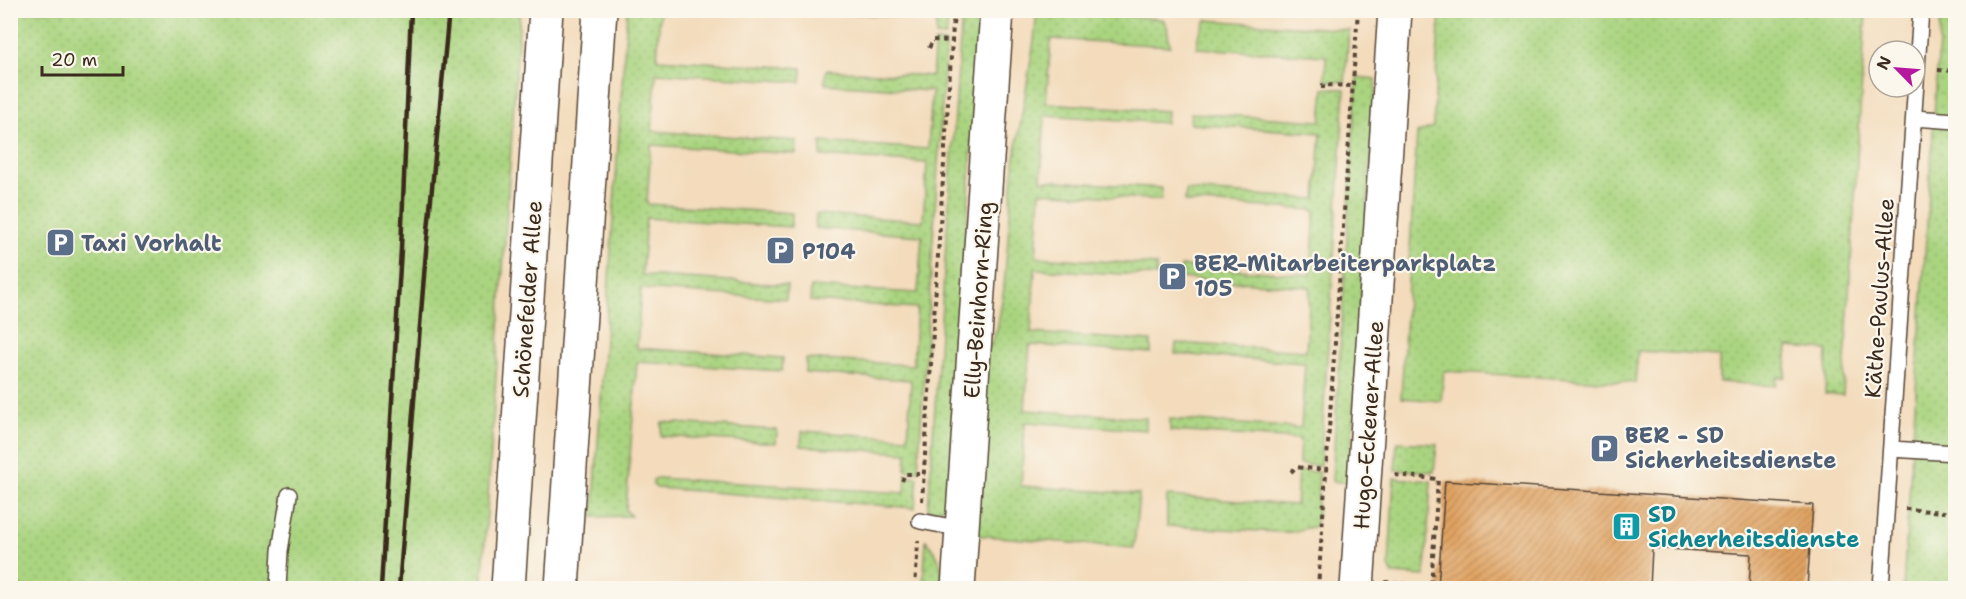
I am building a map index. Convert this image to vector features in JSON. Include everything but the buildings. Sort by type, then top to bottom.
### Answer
[{"type":"main road","name":"Schönefelder Allee","points":[[508,588],[546,10]]},
{"type":"main road","points":[[562,588],[600,10]]},
{"type":"main road","name":"Elly-Beinhorn-Ring","points":[[958,588],[997,10]]},
{"type":"main road","name":"Hugo-Eckener-Allee","points":[[1371,585],[1395,10]]},
{"type":"lane","name":"Käthe-Paulus-Allee","points":[[1881,588],[1921,10]]},
{"type":"lane","points":[[1914,118],[1956,121]]},
{"type":"lane","points":[[1891,449],[1956,453]]},
{"type":"lane","points":[[278,588],[280,551],[289,495]]},
{"type":"lane","points":[[920,521],[962,529]]},
{"type":"path","points":[[915,588],[925,474],[954,10]]},
{"type":"path","points":[[1318,588],[1358,10]]},
{"type":"path","points":[[929,48],[933,40],[953,40]]},
{"type":"path","points":[[1323,89],[1323,85],[1353,86]]},
{"type":"path","points":[[1291,472],[1296,468],[1326,470]]},
{"type":"path","points":[[902,481],[905,474],[925,474]]},
{"type":"path","points":[[1371,585],[1431,587],[1438,479],[1391,475]]},
{"type":"path","points":[[1887,508],[1956,513]]},
{"type":"green space","points":[[10,11],[520,11],[482,588],[11,588]]},
{"type":"green space","points":[[627,11],[660,11],[657,59],[802,68],[801,82],[656,73],[652,131],[797,141],[796,154],[651,145],[647,204],[792,213],[791,227],[646,218],[642,275],[787,285],[786,299],[641,289],[637,348],[783,358],[782,371],[637,362],[626,510],[631,516],[593,517]]},
{"type":"green space","points":[[830,11],[949,11],[946,37],[936,36],[936,19]]},
{"type":"green space","points":[[962,11],[974,13],[980,23],[949,498],[941,509],[928,510]]},
{"type":"green space","points":[[1037,11],[1085,11],[1096,14],[1163,19],[1167,26],[1170,46],[1051,39],[1046,103],[1167,111],[1166,123],[1045,115],[1041,180],[1162,188],[1161,200],[1040,192],[1036,257],[1157,265],[1156,276],[1035,269],[1031,333],[1151,341],[1151,353],[1030,345],[1025,410],[1146,418],[1146,430],[1025,422],[1021,486],[1139,494],[1134,548],[974,535],[985,357],[997,330],[1004,288],[1014,163]]},
{"type":"green space","points":[[1440,11],[1866,11],[1843,395],[1825,394],[1827,350],[1788,347],[1785,377],[1777,378],[1776,386],[1719,382],[1719,356],[1638,351],[1635,383],[1444,371],[1441,401],[1401,398],[1417,133],[1433,127]]},
{"type":"green space","points":[[1941,11],[1955,11],[1955,588],[1903,588]]},
{"type":"green space","points":[[1206,20],[1349,30],[1345,82],[1325,81],[1326,56],[1197,48],[1198,37]]},
{"type":"green space","points":[[935,42],[946,43],[918,471],[906,470],[907,453],[801,446],[802,431],[908,438],[911,380],[805,373],[806,359],[913,365],[917,308],[810,301],[811,287],[918,293],[922,236],[815,228],[816,214],[923,221],[927,163],[821,156],[821,142],[928,149],[932,91],[825,84],[826,70],[932,76]]},
{"type":"green space","points":[[1357,77],[1376,79],[1349,483],[1332,481]]},
{"type":"green space","points":[[1324,88],[1345,89],[1320,466],[1299,464],[1300,439],[1170,431],[1170,419],[1301,428],[1305,363],[1175,354],[1176,343],[1306,351],[1310,287],[1180,278],[1181,266],[1311,275],[1315,210],[1185,202],[1186,190],[1316,199],[1321,133],[1190,124],[1191,113],[1321,121]]},
{"type":"green space","points":[[662,422],[777,430],[776,443],[661,436]]},
{"type":"green space","points":[[1397,442],[1437,444],[1434,472],[1395,470]]},
{"type":"green space","points":[[1298,471],[1319,472],[1316,526],[1291,532],[1278,532],[1167,526],[1167,496],[1296,505]]},
{"type":"green space","points":[[906,476],[918,477],[915,508],[657,488],[653,485],[653,480],[657,478],[905,493]]},
{"type":"green space","points":[[1394,478],[1431,481],[1425,576],[1392,574],[1389,566]]},
{"type":"green space","points":[[926,540],[940,562],[942,588],[923,588]]},
{"type":"railway","points":[[381,588],[401,249],[411,10]]},
{"type":"railway","points":[[399,588],[426,251],[449,10]]},
{"type":"place","name":"Taxi Vorhalt","points":[[60,243]]},
{"type":"place","name":"P104","points":[[781,251]]},
{"type":"place","name":"BER-Mitarbeiterparkplatz 105","points":[[1173,276]]},
{"type":"place","name":"BER - SD Sicherheitsdienste","points":[[1604,448]]},
{"type":"place","name":"SD Sicherheitsdienste","points":[[1627,527]]}]
